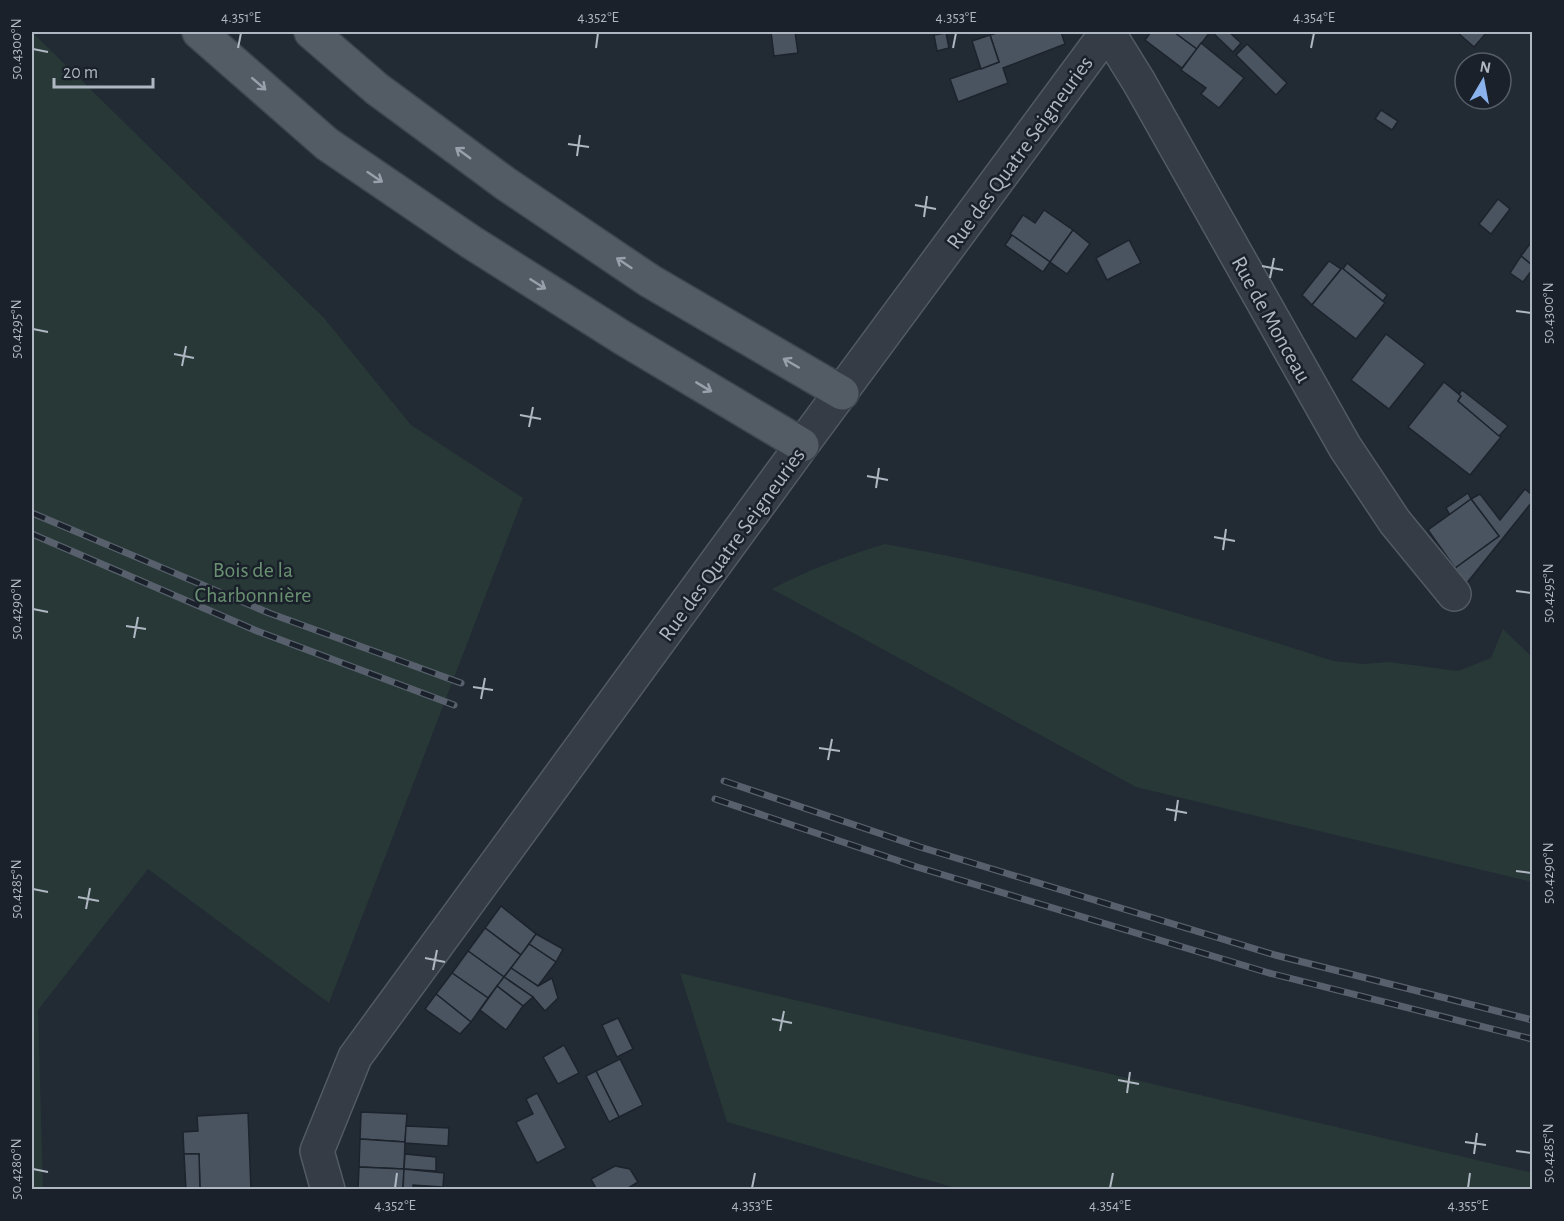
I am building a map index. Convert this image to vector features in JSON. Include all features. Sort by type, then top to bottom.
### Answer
[{"type":"main road","points":[[199,32],[327,144],[499,260],[801,445]]},
{"type":"main road","points":[[311,32],[377,89],[506,184],[650,281],[842,393]]},
{"type":"street","name":"Rue des Quatre Seigneuries","points":[[328,1190],[317,1151],[355,1057],[801,445],[842,393],[1108,32]]},
{"type":"street","name":"Rue de Monceau","points":[[1108,32],[1139,82],[1345,447],[1395,522],[1454,594]]},
{"type":"green space","name":"Bois de la Charbonnière","points":[[32,32],[324,318],[411,425],[523,498],[329,1003],[148,869],[38,1010],[43,1190],[32,1189]]},
{"type":"green space","points":[[885,544],[1055,580],[1222,626],[1333,661],[1363,664],[1389,662],[1458,671],[1491,658],[1503,629],[1532,657],[1532,882],[1136,787],[772,589],[827,564]]},
{"type":"green space","points":[[680,973],[1532,1173],[1532,1189],[959,1189],[727,1122]]},
{"type":"building","points":[[771,32],[795,32],[798,53],[774,56]]},
{"type":"building","points":[[1000,32],[1061,32],[1065,44],[1003,68],[1008,83],[958,102],[950,79],[999,62],[990,35]]},
{"type":"building","points":[[1151,32],[1174,32],[1197,49],[1182,68],[1145,40]]},
{"type":"building","points":[[1174,32],[1210,32],[1197,49]]},
{"type":"building","points":[[1212,32],[1229,32],[1241,43],[1233,52]]},
{"type":"building","points":[[1457,32],[1487,32],[1474,47]]},
{"type":"building","points":[[946,33],[949,48],[937,51],[934,35]]},
{"type":"building","points":[[990,35],[999,62],[981,69],[972,41]]},
{"type":"building","points":[[1201,43],[1244,78],[1219,108],[1201,94],[1206,88],[1181,70]]},
{"type":"building","points":[[1247,44],[1287,83],[1276,95],[1236,55]]},
{"type":"building","points":[[1381,110],[1398,121],[1392,130],[1375,119]]},
{"type":"building","points":[[1498,199],[1510,209],[1491,234],[1479,224]]},
{"type":"building","points":[[1044,210],[1073,230],[1050,262],[1010,234],[1023,215],[1035,223]]},
{"type":"building","points":[[1073,230],[1090,244],[1067,274],[1050,262]]},
{"type":"building","points":[[1012,235],[1050,262],[1043,272],[1005,245]]},
{"type":"building","points":[[1129,240],[1141,263],[1107,280],[1096,258]]},
{"type":"building","points":[[1532,241],[1532,265],[1521,256]]},
{"type":"building","points":[[1521,256],[1532,265],[1532,270],[1523,282],[1510,273]]},
{"type":"building","points":[[1329,261],[1341,269],[1312,305],[1302,295]]},
{"type":"building","points":[[1347,263],[1387,295],[1383,301],[1343,269]]},
{"type":"building","points":[[1342,268],[1385,303],[1356,339],[1312,305]]},
{"type":"building","points":[[1386,334],[1425,364],[1389,409],[1351,380]]},
{"type":"building","points":[[1444,382],[1461,396],[1458,401],[1501,437],[1470,475],[1408,427]]},
{"type":"building","points":[[1462,390],[1508,426],[1499,436],[1458,401]]},
{"type":"building","points":[[1525,489],[1532,495],[1532,502],[1466,584],[1455,568],[1499,536],[1471,499],[1480,494],[1500,520]]},
{"type":"building","points":[[1468,493],[1471,499],[1450,515],[1446,508]]},
{"type":"building","points":[[1471,499],[1499,536],[1455,568],[1428,530]]},
{"type":"building","points":[[501,906],[536,934],[521,955],[485,928]]},
{"type":"building","points":[[485,928],[521,955],[504,977],[468,951]]},
{"type":"building","points":[[536,934],[563,949],[556,962],[529,944]]},
{"type":"building","points":[[529,944],[556,962],[538,986],[511,968]]},
{"type":"building","points":[[468,951],[504,977],[488,998],[452,973]]},
{"type":"building","points":[[511,968],[538,986],[552,978],[558,998],[545,1011],[533,997],[504,977]]},
{"type":"building","points":[[452,973],[488,998],[471,1022],[436,994]]},
{"type":"building","points":[[504,977],[533,997],[523,1006],[497,986]]},
{"type":"building","points":[[497,986],[523,1006],[506,1030],[480,1010]]},
{"type":"building","points":[[436,994],[471,1022],[460,1034],[425,1009]]},
{"type":"building","points":[[618,1018],[633,1049],[617,1057],[602,1025]]},
{"type":"building","points":[[564,1045],[579,1073],[558,1084],[543,1057]]},
{"type":"building","points":[[620,1059],[643,1105],[619,1117],[596,1071]]},
{"type":"building","points":[[596,1071],[619,1117],[609,1122],[586,1076]]},
{"type":"building","points":[[537,1093],[566,1148],[537,1163],[516,1122],[533,1114],[526,1099]]},
{"type":"building","points":[[361,1112],[407,1114],[405,1142],[360,1139]]},
{"type":"building","points":[[248,1113],[251,1190],[200,1190],[199,1154],[184,1154],[183,1132],[198,1131],[197,1116]]},
{"type":"building","points":[[406,1126],[449,1128],[448,1146],[405,1143]]},
{"type":"building","points":[[360,1139],[405,1142],[404,1169],[359,1167]]},
{"type":"building","points":[[184,1154],[199,1154],[200,1190],[186,1190]]},
{"type":"building","points":[[405,1154],[436,1157],[436,1171],[404,1169]]},
{"type":"building","points":[[615,1166],[630,1169],[638,1182],[625,1190],[597,1190],[591,1179]]},
{"type":"building","points":[[359,1167],[404,1169],[403,1190],[358,1190]]},
{"type":"building","points":[[404,1169],[444,1173],[443,1187],[413,1185],[413,1190],[403,1190]]},
{"type":"railway","points":[[32,513],[269,613],[461,683]]},
{"type":"railway","points":[[32,534],[257,631],[454,705]]},
{"type":"railway","points":[[724,781],[920,847],[1275,955],[1532,1020]]},
{"type":"railway","points":[[715,799],[917,867],[1269,973],[1532,1039]]}]
